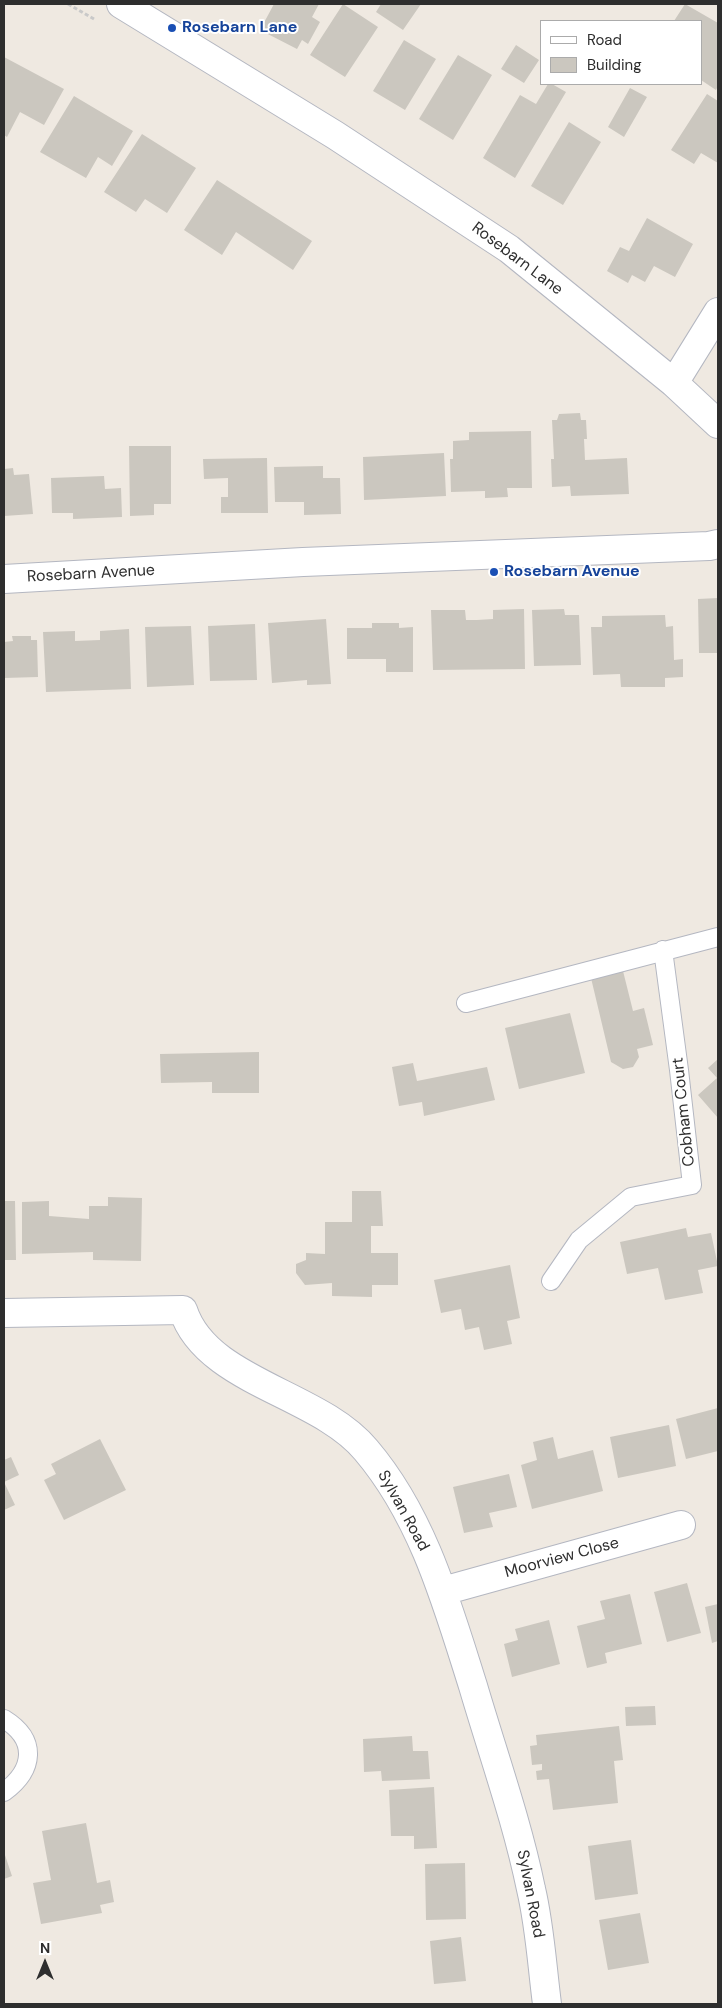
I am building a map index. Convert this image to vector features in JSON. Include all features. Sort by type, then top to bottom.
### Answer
[{"type":"street","name":"Rosebarn Lane","points":[[121,4],[335,135],[509,249],[674,383],[718,424]]},
{"type":"street","points":[[674,383],[718,312]]},
{"type":"street","name":"Rosebarn Avenue","points":[[4,579],[303,562],[709,546],[718,544]]},
{"type":"street","name":"Sylvan Road","points":[[4,1313],[182,1310],[194,1334],[228,1365],[338,1425],[366,1449],[393,1487],[416,1528],[443,1591],[520,1844],[532,1891],[547,2004]]},
{"type":"street","name":"Moorview Close","points":[[443,1591],[681,1525]]},
{"type":"lane","points":[[466,1003],[718,937]]},
{"type":"lane","name":"Cobham Court","points":[[551,1281],[579,1240],[631,1197],[653,1191],[692,1185],[663,950]]},
{"type":"lane","points":[[4,1719],[24,1736],[29,1758],[25,1769],[16,1783],[4,1792]]},
{"type":"building","points":[[274,4],[319,4],[312,17],[320,22],[308,44],[302,40],[297,49],[260,30]]},
{"type":"building","points":[[343,4],[378,27],[345,77],[310,55]]},
{"type":"building","points":[[381,4],[421,4],[403,30],[376,12]]},
{"type":"building","points":[[685,4],[718,23],[718,86],[716,90],[702,81],[702,20],[675,20]]},
{"type":"building","points":[[404,40],[436,59],[405,110],[373,91]]},
{"type":"building","points":[[516,45],[539,60],[524,83],[501,69]]},
{"type":"building","points":[[458,55],[492,75],[453,140],[419,119]]},
{"type":"building","points":[[4,57],[64,89],[44,125],[20,112],[7,137],[4,135]]},
{"type":"building","points":[[547,85],[554,85],[566,92],[515,178],[483,158],[520,95],[536,104]]},
{"type":"building","points":[[630,88],[647,97],[624,137],[608,127]]},
{"type":"building","points":[[707,94],[718,101],[718,163],[701,153],[694,164],[671,150]]},
{"type":"building","points":[[74,96],[133,131],[112,166],[98,157],[86,178],[40,152]]},
{"type":"building","points":[[569,122],[601,142],[563,205],[531,186]]},
{"type":"building","points":[[142,134],[196,168],[167,213],[145,199],[136,212],[104,192]]},
{"type":"building","points":[[217,180],[312,241],[293,270],[236,232],[222,255],[184,230]]},
{"type":"building","points":[[647,218],[693,244],[675,277],[654,266],[645,282],[632,275],[628,283],[607,271],[620,247],[629,251]]},
{"type":"building","points":[[580,413],[581,420],[586,420],[587,439],[584,439],[585,460],[627,458],[629,494],[571,496],[570,486],[552,487],[551,459],[554,459],[552,420],[557,420],[559,414]]},
{"type":"building","points":[[531,431],[532,488],[507,488],[508,497],[485,498],[485,491],[451,492],[450,459],[453,459],[453,441],[469,440],[469,432]]},
{"type":"building","points":[[129,446],[171,446],[171,504],[154,504],[154,515],[130,516]]},
{"type":"building","points":[[444,453],[446,496],[364,500],[363,457]]},
{"type":"building","points":[[267,458],[268,513],[221,513],[221,497],[228,497],[228,478],[204,479],[203,459]]},
{"type":"building","points":[[323,466],[323,478],[340,478],[341,514],[304,515],[304,502],[275,502],[274,467]]},
{"type":"building","points":[[13,468],[14,475],[29,474],[33,514],[4,516],[4,469]]},
{"type":"building","points":[[104,476],[105,489],[121,488],[122,517],[73,519],[73,513],[52,513],[51,478]]},
{"type":"building","points":[[718,598],[718,653],[699,653],[698,599]]},
{"type":"building","points":[[524,609],[525,669],[433,670],[431,610],[465,610],[466,620],[477,620],[493,619],[493,610]]},
{"type":"building","points":[[564,609],[565,615],[579,615],[581,665],[534,666],[532,610]]},
{"type":"building","points":[[665,615],[666,627],[673,626],[674,660],[683,659],[683,677],[665,678],[665,687],[621,687],[620,674],[593,675],[591,627],[602,627],[602,616]]},
{"type":"building","points":[[326,619],[331,684],[307,685],[307,680],[272,683],[268,623]]},
{"type":"building","points":[[372,623],[399,623],[399,628],[413,627],[413,672],[386,672],[386,659],[347,659],[347,628],[372,628]]},
{"type":"building","points":[[255,624],[257,680],[210,681],[208,626]]},
{"type":"building","points":[[191,626],[194,685],[147,687],[145,627]]},
{"type":"building","points":[[129,629],[131,689],[46,692],[43,632],[75,631],[75,641],[100,640],[100,631]]},
{"type":"building","points":[[12,636],[31,636],[31,640],[37,640],[38,677],[4,678],[4,642],[13,641]]},
{"type":"building","points":[[623,971],[633,1011],[644,1008],[653,1045],[637,1049],[639,1057],[633,1067],[623,1069],[611,1062],[591,978]]},
{"type":"building","points":[[570,1013],[585,1073],[519,1089],[505,1028]]},
{"type":"building","points":[[259,1052],[259,1093],[212,1093],[212,1082],[161,1083],[160,1054]]},
{"type":"building","points":[[718,1059],[718,1118],[698,1095],[717,1078],[708,1068]]},
{"type":"building","points":[[413,1063],[417,1081],[487,1067],[495,1100],[424,1116],[422,1102],[399,1106],[392,1067]]},
{"type":"building","points":[[352,1191],[381,1191],[383,1226],[371,1226],[371,1253],[398,1253],[398,1285],[372,1285],[372,1297],[332,1296],[332,1283],[305,1285],[296,1273],[296,1264],[306,1260],[306,1253],[325,1254],[325,1222],[352,1222]]},
{"type":"building","points":[[108,1197],[142,1198],[141,1261],[93,1260],[93,1252],[22,1254],[22,1202],[49,1201],[49,1216],[89,1219],[89,1206],[108,1206]]},
{"type":"building","points":[[4,1201],[15,1201],[16,1260],[4,1260]]},
{"type":"building","points":[[686,1228],[688,1237],[711,1233],[718,1266],[698,1270],[703,1293],[665,1300],[658,1268],[627,1274],[620,1242]]},
{"type":"building","points":[[510,1265],[520,1318],[507,1321],[512,1344],[484,1350],[479,1327],[465,1330],[461,1309],[441,1313],[434,1280]]},
{"type":"building","points":[[718,1408],[718,1451],[686,1459],[676,1419]]},
{"type":"building","points":[[669,1425],[676,1466],[618,1478],[610,1437]]},
{"type":"building","points":[[553,1437],[558,1459],[593,1450],[603,1491],[532,1509],[521,1465],[537,1460],[533,1442]]},
{"type":"building","points":[[100,1439],[126,1490],[64,1520],[44,1480],[56,1474],[51,1464]]},
{"type":"building","points":[[11,1457],[19,1475],[4,1482],[4,1460]]},
{"type":"building","points":[[509,1474],[517,1507],[489,1513],[493,1527],[464,1533],[453,1487]]},
{"type":"building","points":[[4,1482],[15,1505],[4,1510]]},
{"type":"building","points":[[687,1583],[701,1633],[667,1642],[654,1592]]},
{"type":"building","points":[[630,1594],[642,1644],[605,1653],[607,1663],[587,1668],[577,1626],[605,1619],[600,1601]]},
{"type":"building","points":[[718,1604],[718,1641],[712,1643],[705,1607]]},
{"type":"building","points":[[549,1620],[560,1664],[512,1677],[504,1644],[518,1640],[515,1629]]},
{"type":"building","points":[[655,1706],[656,1725],[626,1726],[625,1707]]},
{"type":"building","points":[[619,1726],[623,1760],[614,1761],[618,1803],[553,1810],[549,1779],[537,1780],[536,1771],[542,1770],[542,1764],[532,1765],[530,1746],[537,1745],[536,1735]]},
{"type":"building","points":[[412,1736],[413,1751],[428,1751],[430,1779],[382,1781],[381,1771],[364,1772],[363,1739]]},
{"type":"building","points":[[434,1787],[437,1848],[414,1849],[414,1836],[391,1836],[389,1790]]},
{"type":"building","points":[[86,1823],[97,1883],[110,1880],[114,1902],[100,1905],[102,1913],[41,1924],[33,1883],[51,1880],[42,1831]]},
{"type":"building","points":[[631,1840],[638,1894],[595,1900],[588,1846]]},
{"type":"building","points":[[4,1852],[12,1876],[4,1879]]},
{"type":"building","points":[[465,1863],[466,1919],[426,1920],[425,1864]]},
{"type":"building","points":[[640,1913],[649,1963],[608,1970],[599,1920]]},
{"type":"building","points":[[461,1937],[466,1981],[434,1984],[430,1941]]},
{"type":"place","name":"Rosebarn Lane","points":[[172,28]]},
{"type":"place","name":"Rosebarn Avenue","points":[[494,572]]}]
